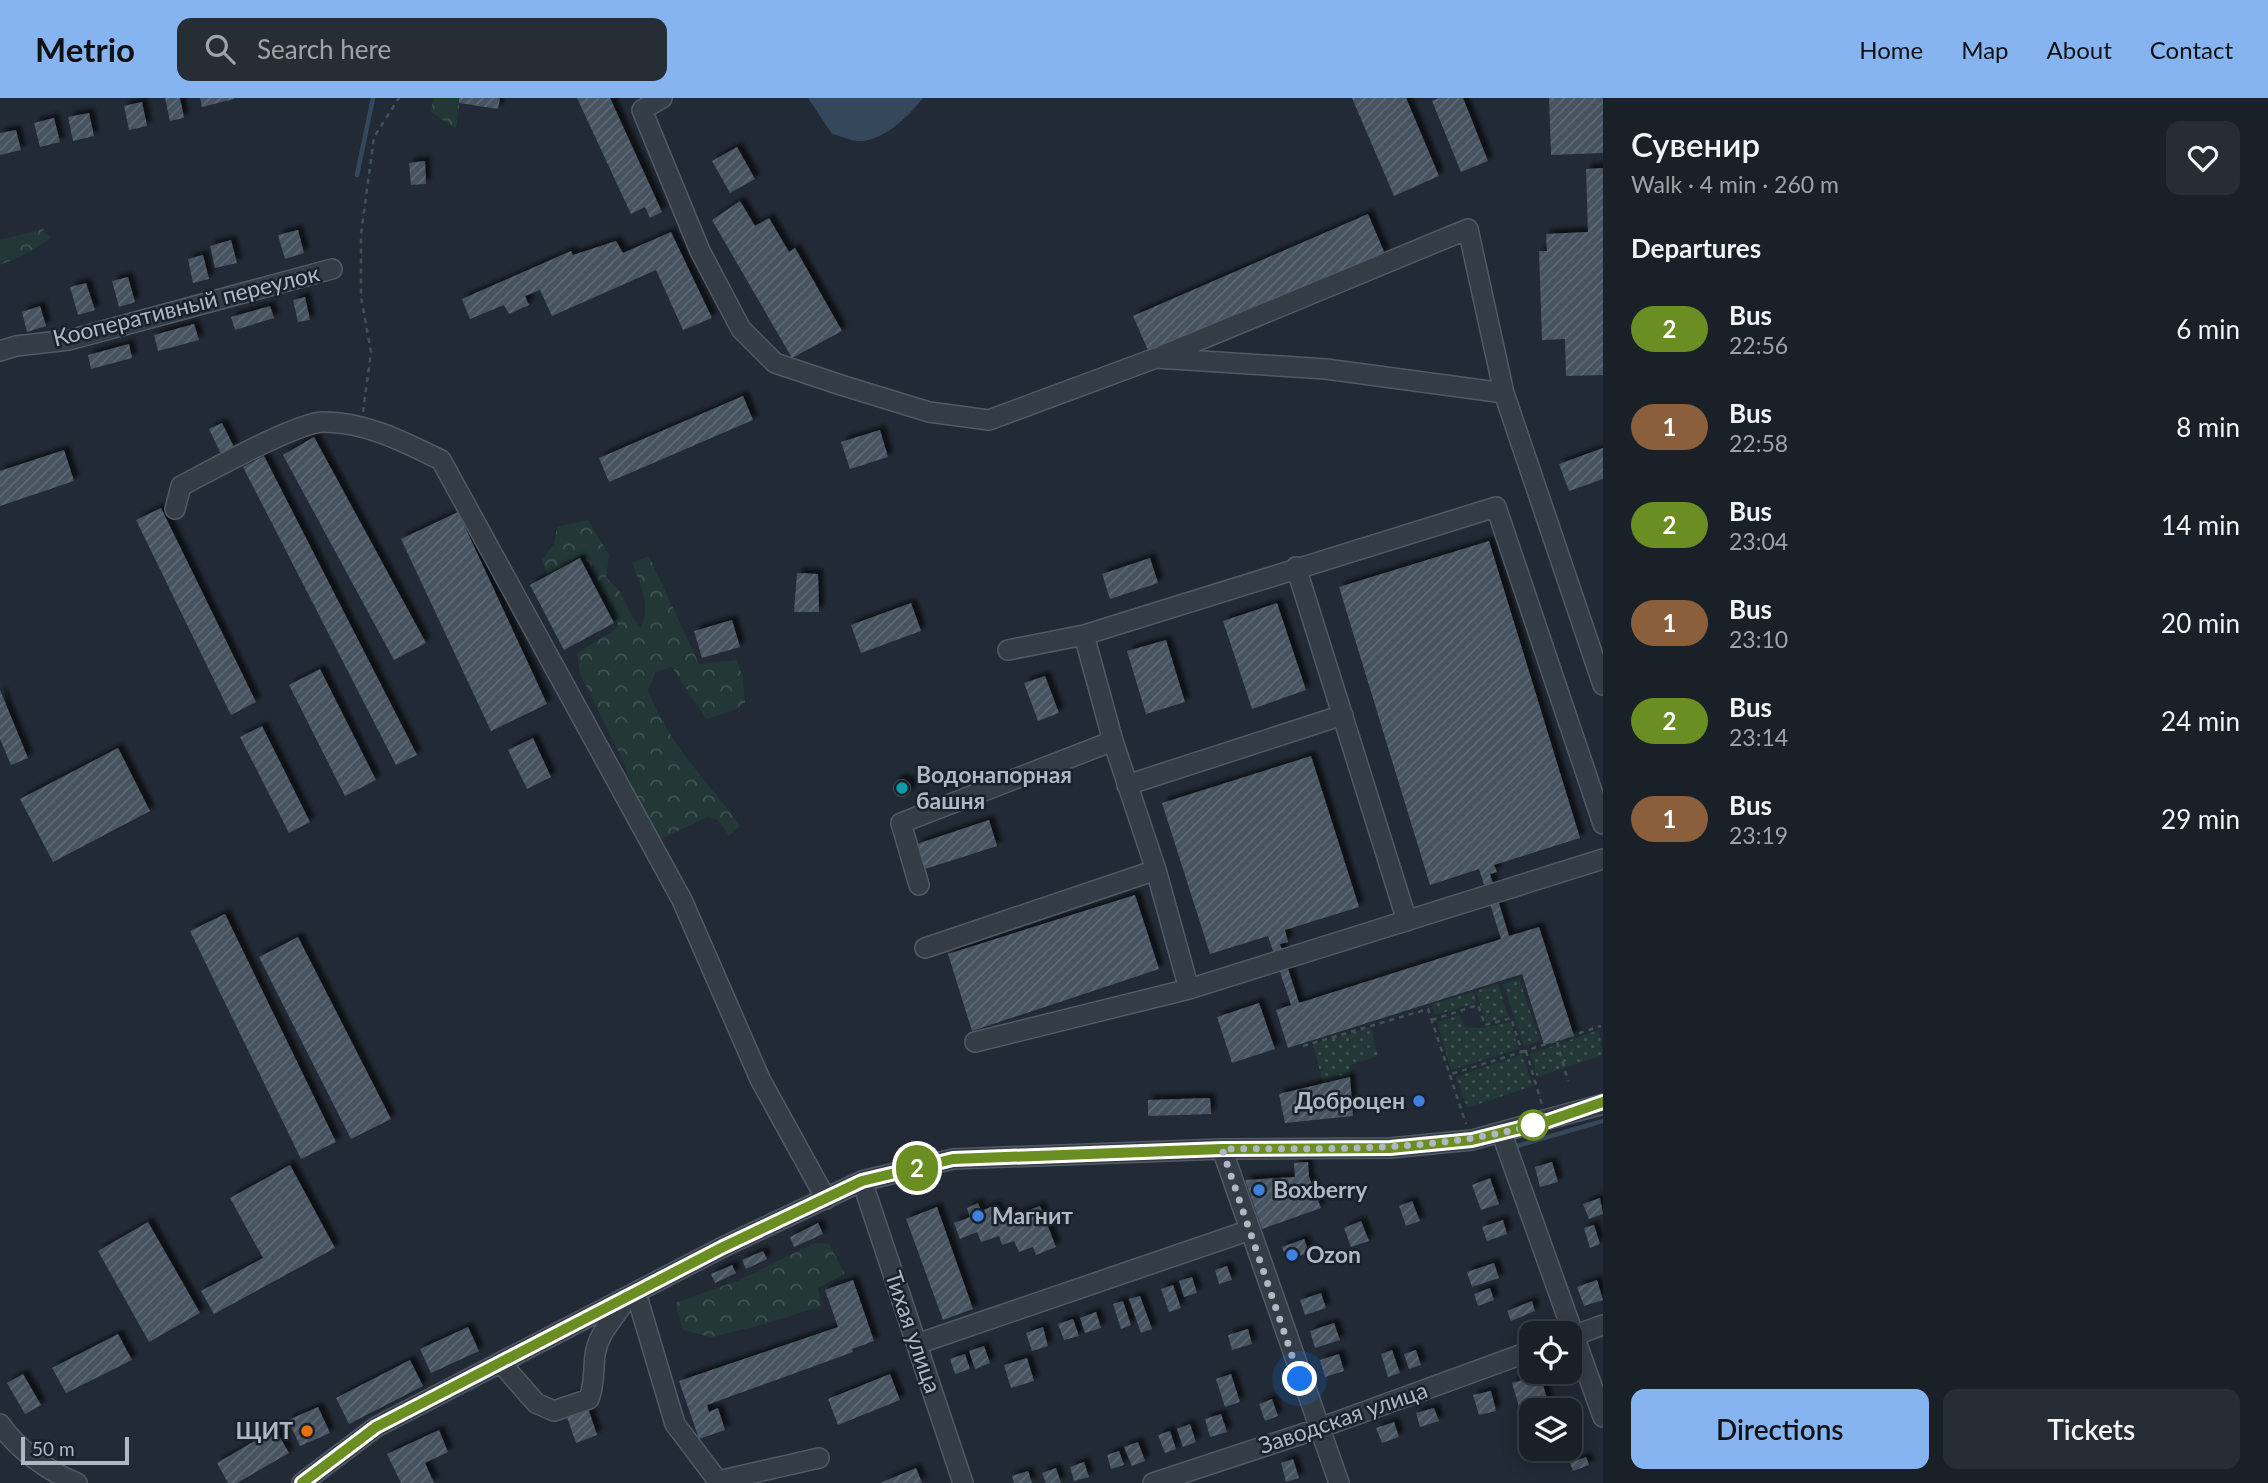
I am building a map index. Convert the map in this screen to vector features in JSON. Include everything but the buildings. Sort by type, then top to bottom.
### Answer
[{"type":"street","points":[[662,98],[642,110],[700,251],[741,329],[775,363],[929,412],[989,420],[1156,358],[1468,229],[1504,393],[1603,685]]},
{"type":"street","name":"Кооперативный переулок","points":[[0,351],[16,346],[69,340],[332,269]]},
{"type":"street","points":[[1156,358],[1326,369],[1504,393]]},
{"type":"street","points":[[174,509],[181,486],[269,442],[322,421],[386,433],[441,460],[682,900],[760,1079],[826,1199]]},
{"type":"street","points":[[1008,650],[1084,635],[1496,507],[1603,824]]},
{"type":"street","points":[[1296,567],[1407,921]]},
{"type":"street","points":[[1084,635],[1113,741],[1156,870],[1189,989]]},
{"type":"street","points":[[1127,785],[1343,715]]},
{"type":"street","points":[[919,885],[901,822],[1113,741]]},
{"type":"street","points":[[975,1042],[1189,989],[1603,859]]},
{"type":"street","points":[[925,948],[1156,870]]},
{"type":"street","points":[[302,1483],[376,1427],[631,1295],[862,1181],[953,1159],[1222,1149],[1390,1148],[1472,1140],[1502,1134],[1601,1104]]},
{"type":"street","points":[[1502,1134],[1567,1321]]},
{"type":"street","points":[[1222,1149],[1339,1483]]},
{"type":"street","name":"Тихая улица","points":[[862,1181],[963,1483]]},
{"type":"street","points":[[917,1344],[1250,1230]]},
{"type":"street","points":[[501,1363],[536,1403],[554,1411],[589,1399],[595,1382],[595,1354],[603,1330],[631,1295]]},
{"type":"street","points":[[631,1295],[675,1424],[718,1481],[819,1458]]},
{"type":"street","points":[[1582,1332],[1603,1325]]},
{"type":"street","points":[[570,1327],[590,1342],[595,1354]]},
{"type":"street","name":"Заводская улица","points":[[1153,1483],[1318,1429],[1519,1355]]},
{"type":"street","points":[[1582,1362],[1603,1417]]},
{"type":"street","points":[[0,1424],[8,1436],[35,1458],[77,1483]]},
{"type":"path","points":[[361,429],[371,352],[361,297],[361,234],[374,137],[399,98]]},
{"type":"path","points":[[1432,1020],[1478,1005],[1485,1025],[1511,1018],[1548,1121]]},
{"type":"path","points":[[1303,1046],[1428,1009],[1472,1140]]},
{"type":"path","points":[[1450,1075],[1601,1026]]},
{"type":"path","points":[[1557,1042],[1568,1081]]},
{"type":"green space","points":[[433,98],[460,98],[456,129],[431,112]]},
{"type":"green space","points":[[43,229],[51,238],[26,254],[0,265],[0,240]]},
{"type":"green space","points":[[588,520],[609,555],[606,578],[618,590],[640,628],[645,604],[632,563],[649,556],[699,664],[737,660],[743,679],[745,702],[737,709],[706,719],[672,667],[656,672],[648,690],[678,745],[740,826],[729,836],[718,820],[708,817],[659,840],[640,810],[625,765],[580,674],[577,653],[619,627],[583,554],[548,575],[542,560],[554,544],[557,527]]},
{"type":"green space","points":[[1519,978],[1540,1041],[1524,1046],[1503,984]]},
{"type":"green space","points":[[1498,984],[1508,1016],[1486,1023],[1476,991]]},
{"type":"green space","points":[[1473,992],[1477,1003],[1435,1015],[1431,1004]]},
{"type":"green space","points":[[1460,1015],[1464,1027],[1482,1028],[1511,1022],[1518,1049],[1451,1070],[1437,1022]]},
{"type":"green space","points":[[1371,1027],[1378,1056],[1350,1065],[1350,1077],[1323,1083],[1313,1044]]},
{"type":"green space","points":[[1599,1030],[1603,1055],[1537,1077],[1530,1054]]},
{"type":"green space","points":[[1522,1054],[1533,1086],[1467,1108],[1456,1077]]},
{"type":"green space","points":[[815,1243],[829,1244],[845,1274],[818,1288],[822,1306],[711,1337],[683,1330],[675,1303],[737,1281]]},
{"type":"water","points":[[808,98],[923,98],[889,130],[873,139],[860,141],[832,134]]},
{"type":"waterway","points":[[357,175],[373,98]]},
{"type":"waterway","points":[[1513,1147],[1603,1121]]},
{"type":"bus line","name":"2","points":[[302,1483],[376,1427],[723,1247],[862,1181],[953,1159],[1222,1149],[1390,1148],[1472,1140],[1548,1121],[1603,1102]]},
{"type":"place","name":"Водонапорная башня","points":[[902,788]]},
{"type":"place","name":"Доброцен","points":[[1419,1101]]},
{"type":"place","name":"Boxberry","points":[[1259,1190]]},
{"type":"place","name":"Магнит","points":[[978,1216]]},
{"type":"place","name":"Ozon","points":[[1292,1255]]},
{"type":"place","name":"ЩИТ","points":[[307,1431]]},
{"type":"route","points":[[1300,1379],[1222,1149],[1390,1148],[1472,1140],[1533,1125]]}]
